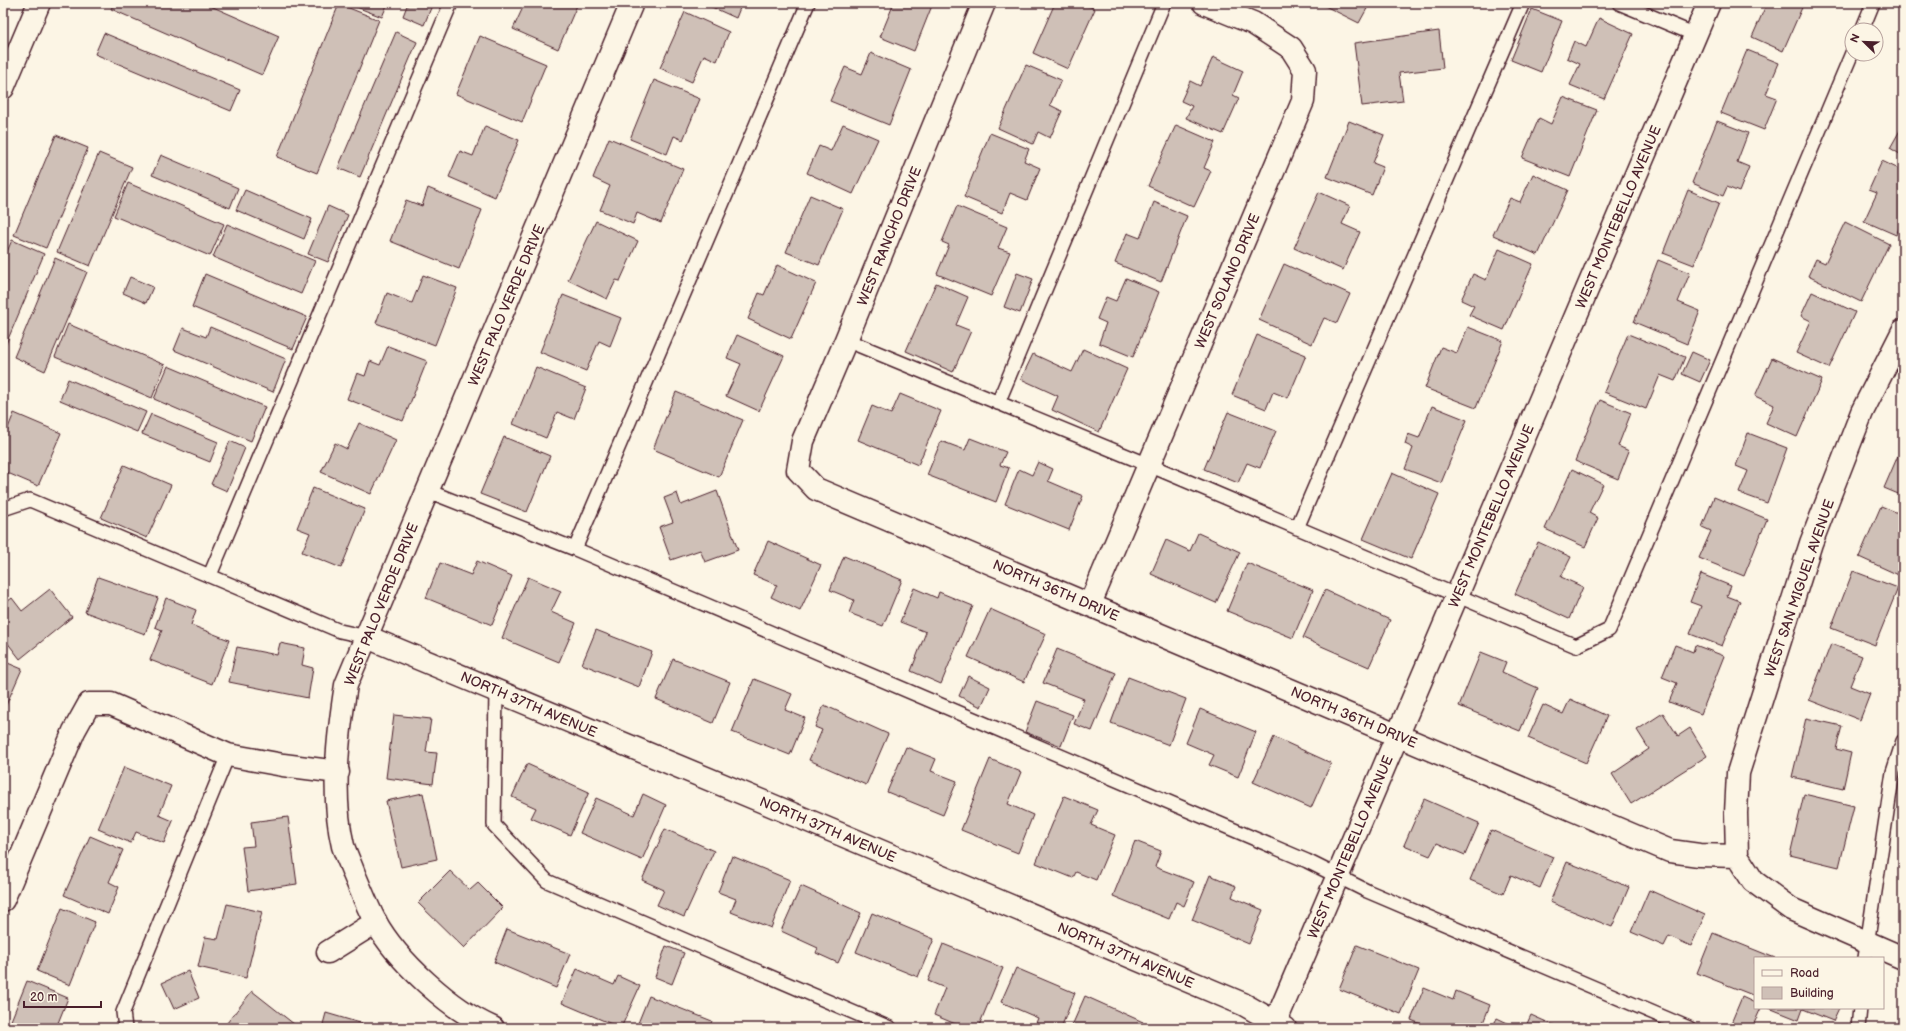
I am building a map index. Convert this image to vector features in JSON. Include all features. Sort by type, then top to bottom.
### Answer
[{"type":"street","points":[[3,88],[39,3]]},
{"type":"street","name":"WEST PALO VERDE DRIVE","points":[[493,1028],[477,1021],[428,985],[393,946],[376,922],[362,894],[343,846],[338,808],[340,724],[346,686],[632,3]]},
{"type":"street","name":"WEST RANCHO DRIVE","points":[[798,470],[803,441],[984,3]]},
{"type":"street","name":"WEST SOLANO DRIVE","points":[[1090,604],[1303,101],[1305,70],[1292,48],[1253,23],[1204,3]]},
{"type":"street","name":"WEST MONTEBELLO AVENUE","points":[[1278,1026],[1338,877],[1709,3]]},
{"type":"street","name":"WEST SAN MIGUEL AVENUE","points":[[1737,856],[1736,813],[1738,773],[1811,543],[1862,412],[1903,330]]},
{"type":"street","name":"NORTH 36TH DRIVE","points":[[798,470],[816,489],[1670,851],[1699,855],[1737,856]]},
{"type":"street","name":"NORTH 37TH AVENUE","points":[[367,637],[1243,1004],[1278,1026]]},
{"type":"street","points":[[3,900],[74,731],[89,704],[111,704],[228,755],[283,765],[338,772]]},
{"type":"street","points":[[1737,856],[1753,881],[1791,910],[1866,950],[1903,958]]},
{"type":"street","points":[[328,952],[376,922]]},
{"type":"lane","points":[[210,575],[451,3]]},
{"type":"lane","points":[[575,549],[808,3]]},
{"type":"lane","points":[[998,403],[1164,3]]},
{"type":"lane","points":[[1297,528],[1523,3]]},
{"type":"lane","points":[[1619,3],[1696,35]]},
{"type":"lane","points":[[1865,22],[1873,3]]},
{"type":"lane","points":[[846,340],[1149,465],[1576,646],[1609,630],[1848,62]]},
{"type":"lane","points":[[428,491],[575,549],[1299,858],[1367,891],[1689,1028]]},
{"type":"lane","points":[[3,509],[30,500],[340,631],[367,637]]},
{"type":"lane","points":[[496,690],[494,825],[547,881],[890,1028]]},
{"type":"lane","points":[[1866,950],[1893,772],[1903,741]]},
{"type":"lane","points":[[125,1028],[123,1012],[228,755]]},
{"type":"lane","points":[[1858,1028],[1860,1009]]},
{"type":"building","points":[[114,3],[204,3],[279,36],[262,75],[111,9]]},
{"type":"building","points":[[346,3],[388,3],[382,17]]},
{"type":"building","points":[[408,3],[433,3],[424,25],[403,16]]},
{"type":"building","points":[[525,3],[578,3],[558,49],[513,29]]},
{"type":"building","points":[[703,3],[742,3],[736,18]]},
{"type":"building","points":[[894,3],[933,3],[914,51],[880,37]]},
{"type":"building","points":[[1055,3],[1082,3],[1095,9],[1068,69],[1033,53]]},
{"type":"building","points":[[1319,3],[1370,3],[1359,23]]},
{"type":"building","points":[[1767,3],[1804,3],[1783,51],[1752,37]]},
{"type":"building","points":[[339,4],[379,20],[317,173],[277,157]]},
{"type":"building","points":[[1532,9],[1562,21],[1541,72],[1511,60]]},
{"type":"building","points":[[685,12],[729,32],[717,61],[704,55],[692,82],[660,68]]},
{"type":"building","points":[[1599,18],[1633,34],[1604,99],[1570,85],[1580,64],[1567,58],[1574,41],[1586,47]]},
{"type":"building","points":[[1439,31],[1443,68],[1399,73],[1403,101],[1362,106],[1354,43]]},
{"type":"building","points":[[396,32],[417,42],[360,177],[338,168]]},
{"type":"building","points":[[104,33],[240,90],[231,111],[95,54]]},
{"type":"building","points":[[480,36],[546,64],[522,122],[456,94]]},
{"type":"building","points":[[1747,50],[1779,63],[1766,94],[1777,98],[1764,130],[1721,113]]},
{"type":"building","points":[[871,53],[911,70],[889,125],[830,101],[845,67],[862,74]]},
{"type":"building","points":[[1903,56],[1903,68],[1899,66]]},
{"type":"building","points":[[1213,57],[1243,71],[1233,95],[1239,98],[1223,134],[1186,118],[1192,106],[1181,101],[1190,81],[1200,86]]},
{"type":"building","points":[[1026,65],[1061,80],[1050,105],[1062,111],[1050,138],[1038,132],[1033,144],[998,128]]},
{"type":"building","points":[[654,80],[700,99],[683,140],[674,136],[667,154],[630,139]]},
{"type":"building","points":[[1563,97],[1597,110],[1570,177],[1522,158],[1539,118],[1551,124]]},
{"type":"building","points":[[1349,121],[1384,135],[1373,163],[1383,167],[1372,195],[1327,177]]},
{"type":"building","points":[[1717,121],[1748,133],[1737,162],[1749,167],[1739,192],[1727,187],[1723,196],[1692,183]]},
{"type":"building","points":[[843,124],[878,139],[853,194],[807,173],[819,146],[831,151]]},
{"type":"building","points":[[1176,125],[1215,142],[1204,168],[1211,171],[1194,207],[1148,186]]},
{"type":"building","points":[[1903,125],[1903,156],[1890,148]]},
{"type":"building","points":[[485,126],[519,140],[495,197],[449,177],[460,151],[473,156]]},
{"type":"building","points":[[990,133],[1029,149],[1024,161],[1040,168],[1027,200],[1010,193],[1002,213],[964,197]]},
{"type":"building","points":[[56,135],[88,148],[46,248],[14,235]]},
{"type":"building","points":[[609,138],[683,169],[661,223],[637,213],[633,224],[600,210],[610,186],[593,178]]},
{"type":"building","points":[[99,153],[132,167],[90,266],[57,252]]},
{"type":"building","points":[[161,155],[238,188],[230,208],[152,175]]},
{"type":"building","points":[[1882,161],[1903,171],[1903,220],[1896,235],[1864,221],[1877,193],[1869,190]]},
{"type":"building","points":[[1533,174],[1568,190],[1538,255],[1493,235],[1510,198],[1520,202]]},
{"type":"building","points":[[128,183],[224,224],[210,256],[114,216]]},
{"type":"building","points":[[428,188],[482,210],[459,269],[390,241],[406,200],[422,206]]},
{"type":"building","points":[[245,190],[312,219],[304,239],[236,210]]},
{"type":"building","points":[[1688,190],[1719,203],[1694,265],[1663,253]]},
{"type":"building","points":[[1319,192],[1350,206],[1342,224],[1360,232],[1343,270],[1294,248]]},
{"type":"building","points":[[810,195],[843,209],[819,265],[786,252]]},
{"type":"building","points":[[1154,202],[1187,216],[1161,282],[1115,263],[1127,233],[1140,238]]},
{"type":"building","points":[[328,206],[348,215],[328,262],[308,254]]},
{"type":"building","points":[[957,206],[1007,227],[998,248],[1010,252],[991,296],[937,274],[949,245],[942,242]]},
{"type":"building","points":[[596,221],[638,241],[620,281],[616,280],[607,299],[568,280]]},
{"type":"building","points":[[1845,222],[1889,244],[1861,302],[1808,276],[1816,259],[1825,263]]},
{"type":"building","points":[[227,224],[315,261],[301,294],[213,257]]},
{"type":"building","points":[[12,240],[44,254],[3,351],[3,261]]},
{"type":"building","points":[[1499,249],[1533,264],[1504,330],[1469,315],[1474,306],[1461,300],[1473,274],[1486,280]]},
{"type":"building","points":[[55,258],[87,272],[45,371],[14,357]]},
{"type":"building","points":[[1658,260],[1690,273],[1678,302],[1700,311],[1687,344],[1634,322]]},
{"type":"building","points":[[1284,264],[1350,294],[1337,323],[1324,318],[1312,344],[1259,320]]},
{"type":"building","points":[[777,265],[816,283],[791,339],[748,319],[759,293],[764,295]]},
{"type":"building","points":[[1017,273],[1033,279],[1020,313],[1004,307]]},
{"type":"building","points":[[205,274],[307,317],[293,349],[192,307]]},
{"type":"building","points":[[423,275],[457,288],[435,345],[376,323],[387,293],[412,303]]},
{"type":"building","points":[[130,277],[153,287],[146,303],[123,293]]},
{"type":"building","points":[[1126,278],[1159,292],[1133,357],[1099,343],[1106,323],[1097,319],[1106,297],[1116,301]]},
{"type":"building","points":[[936,283],[968,297],[956,325],[971,331],[953,372],[906,351]]},
{"type":"building","points":[[1812,292],[1855,312],[1829,368],[1796,353],[1811,321],[1801,316]]},
{"type":"building","points":[[563,295],[621,318],[610,346],[599,341],[586,371],[540,352]]},
{"type":"building","points":[[68,324],[165,365],[152,398],[55,357]]},
{"type":"building","points":[[210,327],[286,359],[273,392],[174,350],[183,328],[206,337]]},
{"type":"building","points":[[1468,327],[1503,341],[1476,408],[1425,388],[1441,347],[1457,353]]},
{"type":"building","points":[[1628,334],[1685,357],[1675,381],[1660,375],[1646,409],[1604,392]]},
{"type":"building","points":[[737,335],[784,356],[759,411],[726,396],[741,364],[727,358]]},
{"type":"building","points":[[1257,335],[1306,355],[1288,398],[1273,392],[1266,409],[1232,395]]},
{"type":"building","points":[[388,346],[427,361],[403,421],[347,399],[357,373],[365,376],[370,361],[380,365]]},
{"type":"building","points":[[1083,349],[1127,369],[1099,432],[1052,410],[1058,396],[1021,379],[1033,354],[1072,372]]},
{"type":"building","points":[[1692,352],[1710,360],[1700,382],[1682,374]]},
{"type":"building","points":[[1772,358],[1822,380],[1797,437],[1766,423],[1774,405],[1755,396]]},
{"type":"building","points":[[168,366],[265,407],[251,441],[154,399]]},
{"type":"building","points":[[536,367],[586,388],[574,419],[557,412],[546,438],[513,424]]},
{"type":"building","points":[[68,379],[146,412],[137,432],[60,400]]},
{"type":"building","points":[[676,392],[743,420],[719,477],[653,449]]},
{"type":"building","points":[[900,394],[941,411],[918,465],[858,440],[872,406],[891,414]]},
{"type":"building","points":[[1600,400],[1631,413],[1618,446],[1629,451],[1618,479],[1575,461]]},
{"type":"building","points":[[1432,406],[1467,420],[1441,483],[1405,469],[1413,448],[1405,444],[1408,434],[1419,438]]},
{"type":"building","points":[[1228,412],[1276,431],[1260,468],[1247,463],[1238,483],[1204,469]]},
{"type":"building","points":[[14,413],[61,433],[38,486],[3,471],[3,432],[6,433]]},
{"type":"building","points":[[151,414],[218,442],[210,462],[142,434]]},
{"type":"building","points":[[359,423],[396,440],[371,494],[321,472],[335,443],[347,449]]},
{"type":"building","points":[[1748,433],[1787,448],[1767,503],[1739,493],[1748,471],[1736,466]]},
{"type":"building","points":[[504,437],[550,456],[527,512],[480,494]]},
{"type":"building","points":[[970,438],[1006,452],[1000,465],[1009,468],[996,502],[927,475],[941,441],[965,450]]},
{"type":"building","points":[[230,441],[245,448],[227,491],[211,484]]},
{"type":"building","points":[[1903,444],[1903,496],[1884,488]]},
{"type":"building","points":[[1038,462],[1053,469],[1048,481],[1083,496],[1069,530],[1005,504],[1019,469],[1032,475]]},
{"type":"building","points":[[124,465],[171,485],[147,538],[101,518]]},
{"type":"building","points":[[1572,469],[1603,484],[1589,513],[1598,518],[1585,547],[1545,529]]},
{"type":"building","points":[[1392,473],[1439,494],[1411,559],[1363,539]]},
{"type":"building","points":[[313,488],[365,509],[341,568],[302,552],[310,533],[297,528]]},
{"type":"building","points":[[717,491],[738,550],[705,562],[700,550],[671,560],[659,527],[673,522],[664,498],[677,493],[681,505]]},
{"type":"building","points":[[1714,497],[1767,519],[1744,576],[1699,558],[1711,531],[1702,527]]},
{"type":"building","points":[[1881,506],[1903,515],[1903,577],[1859,557]]},
{"type":"building","points":[[1198,533],[1240,552],[1216,603],[1151,574],[1166,540],[1190,551]]},
{"type":"building","points":[[768,541],[821,565],[800,611],[771,597],[777,585],[753,575]]},
{"type":"building","points":[[1538,542],[1571,557],[1561,577],[1583,587],[1569,619],[1515,594]]},
{"type":"building","points":[[844,556],[902,580],[883,626],[849,613],[854,600],[830,590]]},
{"type":"building","points":[[477,561],[512,576],[492,625],[426,598],[440,563],[471,575]]},
{"type":"building","points":[[1247,563],[1313,590],[1293,638],[1227,611]]},
{"type":"building","points":[[1853,571],[1898,588],[1875,645],[1831,628]]},
{"type":"building","points":[[1701,574],[1731,586],[1727,596],[1740,601],[1722,646],[1690,634],[1701,606],[1690,602]]},
{"type":"building","points":[[98,577],[158,598],[145,634],[85,612]]},
{"type":"building","points":[[528,577],[561,591],[551,612],[576,623],[559,662],[502,638]]},
{"type":"building","points":[[914,588],[937,598],[939,592],[973,606],[941,684],[911,671],[926,632],[900,622]]},
{"type":"building","points":[[50,589],[72,617],[20,659],[3,637],[3,605],[12,598],[22,611]]},
{"type":"building","points":[[1325,590],[1390,620],[1369,667],[1303,638]]},
{"type":"building","points":[[166,598],[196,610],[191,625],[229,640],[212,684],[150,660],[162,630],[155,627]]},
{"type":"building","points":[[990,609],[1046,634],[1024,682],[968,657]]},
{"type":"building","points":[[596,630],[652,652],[639,687],[582,664]]},
{"type":"building","points":[[280,643],[305,648],[302,665],[313,668],[308,698],[229,682],[237,647],[277,655]]},
{"type":"building","points":[[1831,644],[1862,656],[1850,686],[1870,694],[1860,720],[1809,700]]},
{"type":"building","points":[[1675,645],[1693,652],[1695,645],[1724,656],[1701,714],[1669,702],[1677,683],[1662,677]]},
{"type":"building","points":[[1057,649],[1116,673],[1092,731],[1074,724],[1084,699],[1043,683]]},
{"type":"building","points":[[1481,652],[1506,662],[1502,672],[1538,688],[1520,731],[1459,706]]},
{"type":"building","points":[[673,659],[730,682],[713,723],[656,699]]},
{"type":"building","points":[[3,661],[22,669],[3,712]]},
{"type":"building","points":[[968,676],[990,687],[981,707],[959,696]]},
{"type":"building","points":[[1128,677],[1186,699],[1169,745],[1111,723]]},
{"type":"building","points":[[754,679],[792,694],[785,710],[805,718],[790,755],[732,732]]},
{"type":"building","points":[[1570,699],[1607,716],[1586,763],[1528,738],[1543,705],[1563,714]]},
{"type":"building","points":[[1037,701],[1073,715],[1061,746],[1025,732]]},
{"type":"building","points":[[824,705],[888,734],[866,785],[809,760],[822,730],[815,727]]},
{"type":"building","points":[[1200,709],[1256,732],[1238,777],[1209,765],[1214,755],[1186,743]]},
{"type":"building","points":[[1663,713],[1678,736],[1690,728],[1707,756],[1631,804],[1612,774],[1649,749],[1637,730]]},
{"type":"building","points":[[394,715],[431,719],[426,752],[437,753],[433,784],[386,778]]},
{"type":"building","points":[[1806,718],[1842,726],[1836,749],[1851,753],[1843,789],[1792,777]]},
{"type":"building","points":[[1274,737],[1331,763],[1311,808],[1253,782]]},
{"type":"building","points":[[906,747],[936,759],[931,771],[957,781],[943,815],[887,792]]},
{"type":"building","points":[[990,759],[1021,772],[1008,804],[1033,815],[1018,853],[961,830]]},
{"type":"building","points":[[527,764],[589,792],[570,835],[531,818],[536,808],[512,797]]},
{"type":"building","points":[[124,767],[171,786],[159,815],[173,821],[164,843],[136,832],[131,843],[98,829]]},
{"type":"building","points":[[423,793],[437,859],[401,867],[386,801]]},
{"type":"building","points":[[643,794],[666,805],[642,860],[580,833],[596,798],[634,815]]},
{"type":"building","points":[[1804,794],[1854,806],[1839,867],[1790,855]]},
{"type":"building","points":[[1064,796],[1098,810],[1091,825],[1115,835],[1096,880],[1076,872],[1073,878],[1036,863]]},
{"type":"building","points":[[1424,799],[1479,823],[1465,855],[1437,843],[1430,856],[1404,845]]},
{"type":"building","points":[[288,817],[297,884],[248,891],[242,847],[254,846],[251,822]]},
{"type":"building","points":[[665,829],[714,851],[684,917],[657,905],[664,890],[642,880]]},
{"type":"building","points":[[1491,830],[1553,857],[1540,888],[1511,875],[1503,894],[1470,880]]},
{"type":"building","points":[[90,836],[123,850],[109,882],[119,887],[108,914],[64,895]]},
{"type":"building","points":[[1135,841],[1161,851],[1155,867],[1194,882],[1184,906],[1176,902],[1169,919],[1113,896]]},
{"type":"building","points":[[732,856],[790,880],[771,928],[731,912],[736,899],[718,892]]},
{"type":"building","points":[[1567,862],[1629,887],[1612,927],[1550,902]]},
{"type":"building","points":[[450,871],[470,890],[478,883],[503,908],[464,948],[418,903]]},
{"type":"building","points":[[1210,875],[1236,886],[1232,897],[1263,910],[1249,944],[1192,920]]},
{"type":"building","points":[[801,886],[861,913],[838,963],[816,953],[818,948],[781,931]]},
{"type":"building","points":[[1649,890],[1705,915],[1691,946],[1669,936],[1664,946],[1631,932]]},
{"type":"building","points":[[227,904],[262,912],[246,978],[198,967],[205,937],[218,939]]},
{"type":"building","points":[[62,908],[95,922],[70,985],[37,971]]},
{"type":"building","points":[[872,913],[934,939],[918,977],[856,952]]},
{"type":"building","points":[[507,929],[570,954],[556,988],[494,962]]},
{"type":"building","points":[[1713,933],[1773,957],[1754,957],[1754,996],[1697,973]]},
{"type":"building","points":[[943,944],[1003,968],[978,1028],[965,1028],[934,1015],[945,988],[928,981]]},
{"type":"building","points":[[1357,945],[1419,970],[1401,1014],[1339,989]]},
{"type":"building","points":[[666,946],[684,953],[672,984],[655,977]]},
{"type":"building","points":[[1016,968],[1075,993],[1061,1028],[1034,1028],[1038,1018],[1001,1002]]},
{"type":"building","points":[[577,969],[614,985],[618,976],[640,986],[621,1028],[562,1003]]},
{"type":"building","points":[[188,971],[199,998],[174,1009],[162,983]]},
{"type":"building","points":[[27,981],[68,998],[56,1028],[8,1028]]},
{"type":"building","points":[[1424,988],[1453,1000],[1456,991],[1490,1005],[1481,1028],[1431,1028],[1411,1020]]},
{"type":"building","points":[[252,991],[299,1028],[223,1028]]},
{"type":"building","points":[[649,996],[712,1021],[709,1028],[636,1028]]},
{"type":"building","points":[[1085,996],[1143,1022],[1140,1028],[1071,1028]]},
{"type":"building","points":[[1742,997],[1754,1003],[1754,1009],[1761,1009],[1752,1028],[1729,1028]]},
{"type":"building","points":[[1772,1009],[1803,1009],[1799,1020]]},
{"type":"building","points":[[1803,1009],[1839,1009],[1833,1021]]},
{"type":"building","points":[[326,1013],[377,1028],[322,1028]]},
{"type":"building","points":[[1531,1015],[1560,1028],[1525,1028]]},
{"type":"building","points":[[1497,1018],[1518,1028],[1492,1028]]}]
